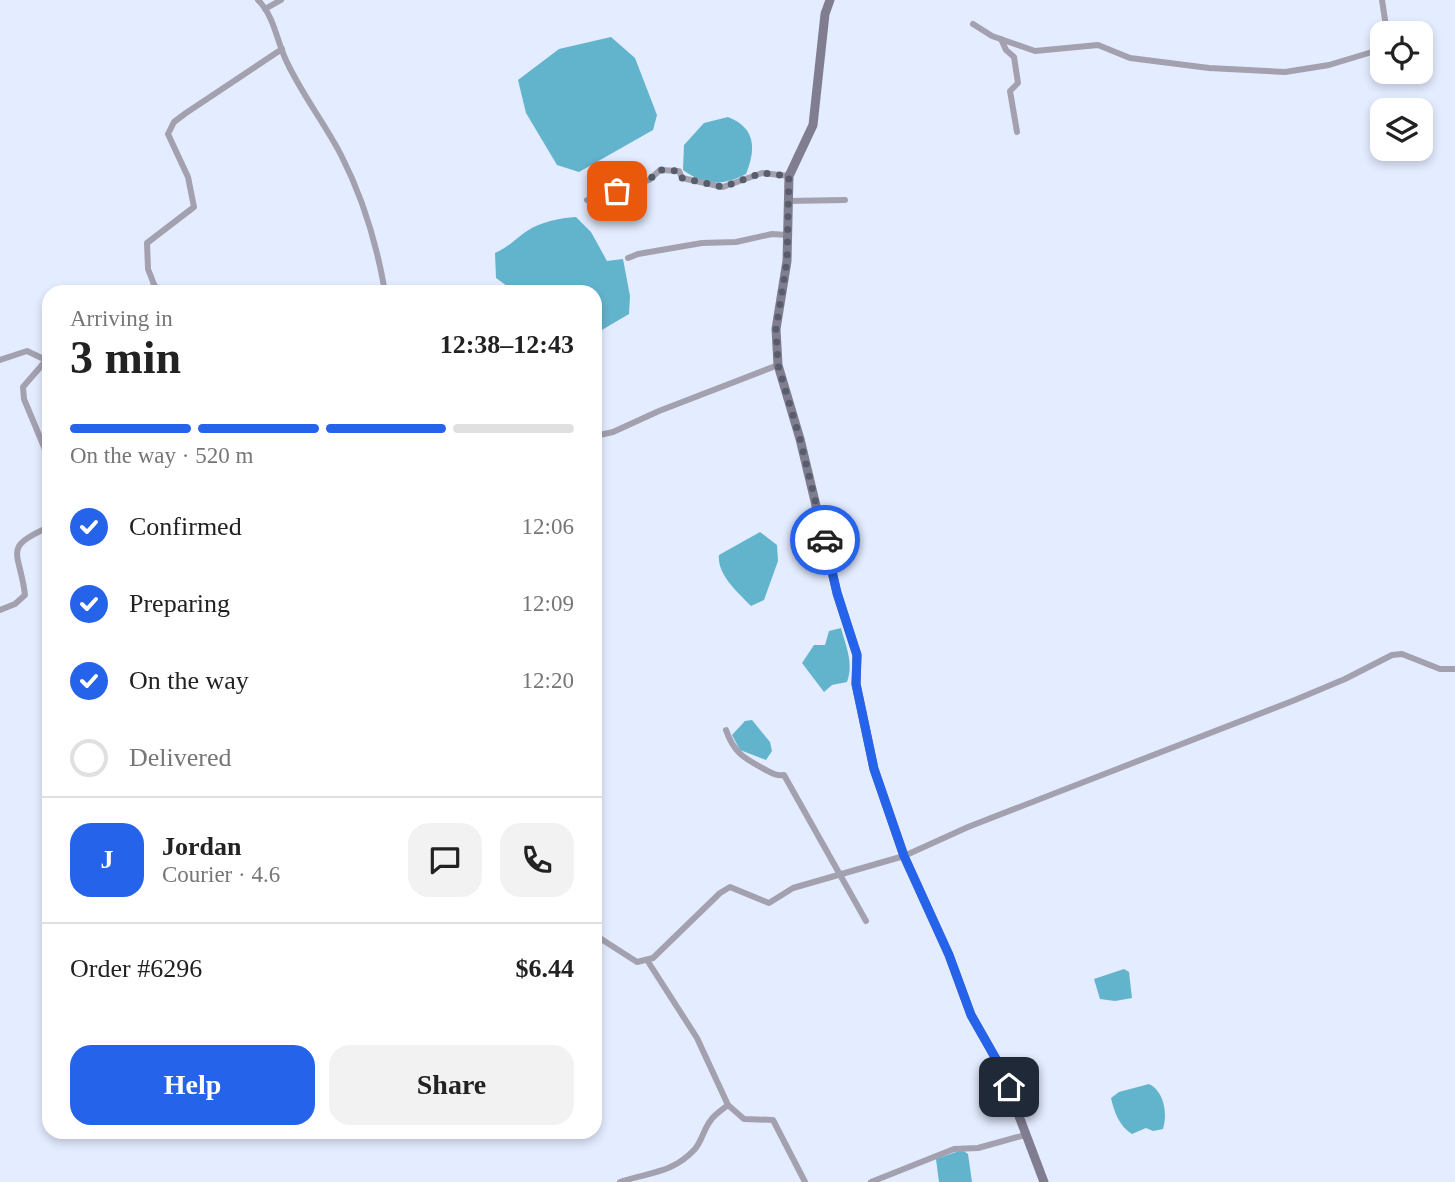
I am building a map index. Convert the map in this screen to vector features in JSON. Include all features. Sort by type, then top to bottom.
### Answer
[{"type":"main road","points":[[830,0],[825,14],[813,125],[789,176],[787,261],[776,329],[778,365],[800,439],[837,593],[857,655],[856,684],[874,769],[904,856],[949,955],[971,1015],[1000,1066],[1044,1182]]},
{"type":"street","points":[[258,0],[265,9],[284,57],[342,156],[378,250],[384,285]]},
{"type":"street","points":[[265,9],[281,0]]},
{"type":"street","points":[[1382,0],[1385,21]]},
{"type":"street","points":[[973,24],[992,36],[1035,51],[1098,45],[1130,58],[1163,63],[1285,72],[1329,65],[1370,53]]},
{"type":"street","points":[[1001,39],[1006,50],[1014,57],[1018,83],[1010,91],[1017,132]]},
{"type":"street","points":[[154,285],[148,269],[147,243],[194,207],[188,177],[168,134],[174,122],[282,49]]},
{"type":"street","points":[[587,200],[649,180],[660,170],[679,171],[682,178],[723,187],[762,173],[789,176]]},
{"type":"street","points":[[787,201],[845,200]]},
{"type":"street","points":[[628,258],[702,243],[736,242],[772,234],[787,235]]},
{"type":"street","points":[[0,360],[27,351],[42,357]]},
{"type":"street","points":[[602,434],[778,365]]},
{"type":"street","points":[[42,366],[23,387],[24,399],[42,442]]},
{"type":"street","points":[[0,610],[15,604],[25,595],[16,549],[20,541],[42,530]]},
{"type":"street","points":[[602,940],[637,962],[653,958],[720,893],[730,887],[769,903],[801,885],[842,876],[904,856],[990,818],[1295,700],[1345,679],[1392,654],[1402,654],[1440,669],[1455,669]]},
{"type":"street","points":[[726,730],[731,743],[746,761],[776,776],[784,775],[866,921]]},
{"type":"street","points":[[647,960],[697,1038],[728,1105],[744,1119],[773,1120],[805,1182]]},
{"type":"street","points":[[620,1182],[654,1175],[682,1161],[697,1147],[710,1121],[728,1105]]},
{"type":"street","points":[[872,1182],[954,1149],[978,1148],[1025,1135]]},
{"type":"water","points":[[611,37],[635,58],[657,115],[653,130],[579,172],[557,165],[526,113],[518,80],[559,49]]},
{"type":"water","points":[[728,117],[749,133],[752,148],[746,174],[730,181],[714,182],[699,179],[683,170],[684,145],[704,123]]},
{"type":"water","points":[[576,217],[591,232],[607,261],[623,259],[630,296],[629,314],[602,330],[602,285],[506,285],[496,278],[495,253],[527,231],[557,219]]},
{"type":"water","points":[[760,532],[777,545],[778,561],[764,600],[751,606],[725,576],[719,555]]},
{"type":"water","points":[[841,628],[848,655],[849,675],[847,682],[832,685],[824,692],[802,663],[814,645],[825,645],[829,631]]},
{"type":"water","points":[[752,720],[770,742],[772,751],[766,760],[740,750],[732,735],[745,721]]},
{"type":"water","points":[[1124,969],[1129,972],[1132,998],[1115,1001],[1100,999],[1094,979]]},
{"type":"water","points":[[1149,1084],[1161,1097],[1165,1117],[1163,1129],[1153,1131],[1146,1128],[1132,1134],[1118,1119],[1111,1098],[1119,1092]]},
{"type":"water","points":[[962,1150],[968,1154],[972,1182],[939,1182],[936,1159]]},
{"type":"way so far","points":[[617,191],[649,180],[660,170],[679,171],[682,178],[723,187],[762,173],[789,176],[787,261],[776,329],[778,365],[825,540]]},
{"type":"route","points":[[825,540],[837,593],[857,655],[856,684],[859,705],[874,769],[904,856],[949,955],[971,1015],[1009,1087]]}]
